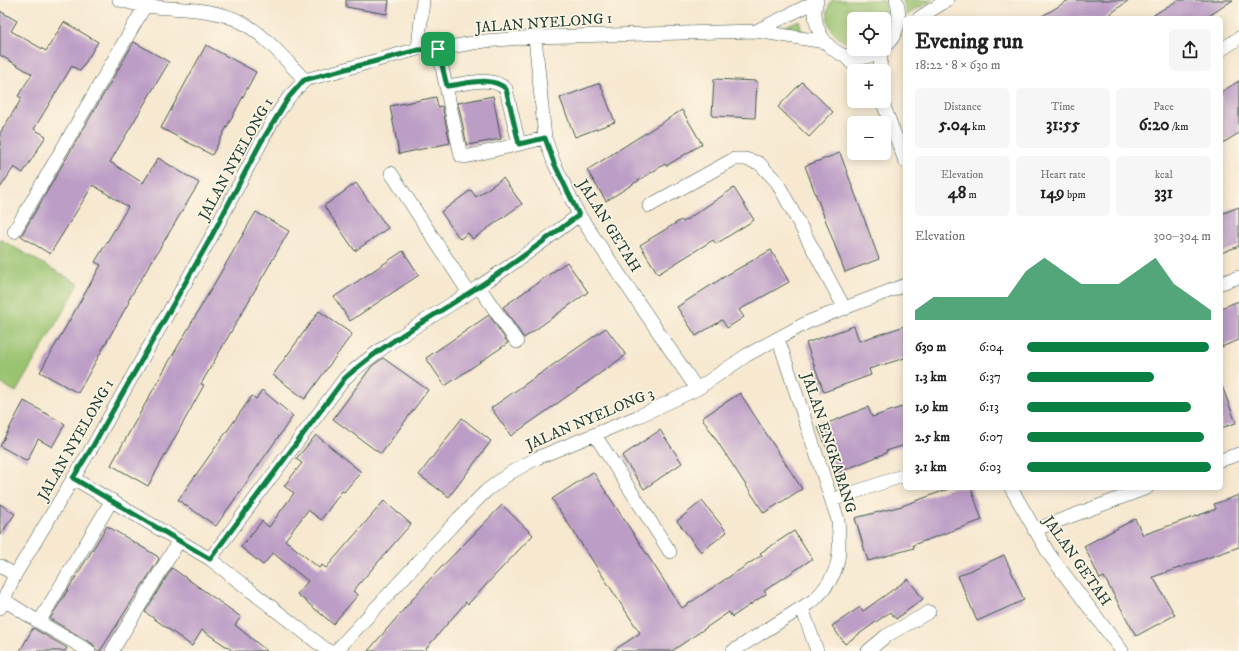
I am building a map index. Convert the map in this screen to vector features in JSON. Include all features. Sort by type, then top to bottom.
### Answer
[{"type":"street","points":[[119,0],[145,6],[189,9],[220,14],[242,22],[264,38],[304,80]]},
{"type":"street","points":[[418,50],[424,0]]},
{"type":"street","points":[[891,40],[900,30],[899,8],[896,0]]},
{"type":"street","points":[[922,16],[947,0]]},
{"type":"street","points":[[817,1],[814,13],[816,26],[821,38],[829,47],[847,56]]},
{"type":"street","name":"JALAN NYELONG 1","points":[[2,604],[15,575],[94,444],[209,241],[274,120],[289,97],[304,80],[418,50],[438,49],[485,41],[535,37],[756,31],[817,1]]},
{"type":"street","points":[[14,232],[145,6]]},
{"type":"street","points":[[756,31],[825,42]]},
{"type":"street","name":"JALAN GETAH","points":[[535,37],[545,138],[554,163],[579,215],[697,389]]},
{"type":"street","points":[[1223,49],[1239,38]]},
{"type":"street","points":[[438,49],[461,156],[465,157],[545,138]]},
{"type":"street","points":[[844,55],[852,64]]},
{"type":"street","points":[[848,56],[866,56]]},
{"type":"street","points":[[447,86],[485,81],[502,85],[506,89],[519,144]]},
{"type":"street","points":[[885,108],[903,156]]},
{"type":"street","points":[[649,206],[734,159],[745,159],[759,163],[777,182],[845,309]]},
{"type":"street","points":[[391,173],[474,290],[517,342]]},
{"type":"street","points":[[210,559],[345,378],[365,360],[389,343],[474,290],[579,215]]},
{"type":"street","points":[[1223,282],[1239,277]]},
{"type":"street","name":"JALAN NYELONG 3","points":[[336,651],[486,491],[510,473],[537,458],[595,435],[697,389],[747,355],[808,322],[903,286]]},
{"type":"street","name":"JALAN ENGKABANG","points":[[733,651],[802,608],[826,589],[835,575],[839,561],[840,548],[838,520],[778,338]]},
{"type":"street","points":[[595,435],[670,552]]},
{"type":"street","points":[[1223,459],[1239,454]]},
{"type":"street","points":[[832,500],[903,476]]},
{"type":"street","points":[[73,478],[210,559],[328,651]]},
{"type":"street","name":"JALAN GETAH","points":[[1012,490],[1049,554],[1122,651]]},
{"type":"street","points":[[1034,530],[1141,490]]},
{"type":"street","points":[[39,622],[112,500]]},
{"type":"street","points":[[112,651],[179,541]]},
{"type":"street","points":[[0,566],[15,575]]},
{"type":"street","points":[[2,604],[39,622],[89,651]]},
{"type":"street","points":[[802,608],[816,651]]},
{"type":"street","points":[[868,651],[886,636],[929,612]]},
{"type":"green space","points":[[832,0],[883,0],[887,12],[847,12],[847,43],[835,34],[828,22],[827,14]]},
{"type":"green space","points":[[903,0],[933,0],[907,15]]},
{"type":"green space","points":[[799,20],[803,34],[775,31]]},
{"type":"green space","points":[[0,239],[79,284],[16,392],[0,383]]},
{"type":"building","points":[[346,0],[389,0],[387,14],[346,7]]},
{"type":"building","points":[[1069,0],[1129,0],[1108,16],[1042,16]]},
{"type":"building","points":[[1178,0],[1233,0],[1209,16],[1152,16]]},
{"type":"building","points":[[0,11],[17,21],[11,31],[46,51],[64,22],[98,42],[80,71],[72,66],[34,129],[46,136],[23,173],[14,167],[0,188],[0,133],[22,98],[18,96],[32,74],[0,55]]},
{"type":"building","points":[[134,42],[169,62],[110,162],[143,183],[158,158],[199,183],[128,301],[129,302],[78,393],[40,372],[101,265],[95,262],[128,207],[93,185],[50,254],[21,236]]},
{"type":"building","points":[[206,45],[256,72],[212,155],[161,128]]},
{"type":"building","points":[[714,79],[757,81],[755,118],[712,116]]},
{"type":"building","points":[[1239,81],[1239,133],[1223,143],[1223,91]]},
{"type":"building","points":[[802,82],[833,112],[809,137],[778,107]]},
{"type":"building","points":[[600,83],[615,122],[575,137],[560,98]]},
{"type":"building","points":[[493,96],[501,139],[467,145],[458,103]]},
{"type":"building","points":[[436,97],[438,107],[442,106],[450,143],[399,154],[390,106]]},
{"type":"building","points":[[682,110],[702,144],[666,166],[665,164],[606,201],[587,170]]},
{"type":"building","points":[[840,153],[879,259],[845,272],[805,166]]},
{"type":"building","points":[[503,178],[522,204],[473,239],[468,233],[460,239],[441,212],[471,190],[476,197]]},
{"type":"building","points":[[356,183],[388,228],[355,251],[324,206]]},
{"type":"building","points":[[734,188],[754,220],[716,244],[713,240],[658,274],[640,245],[681,220],[683,222]]},
{"type":"building","points":[[1239,207],[1239,246],[1223,252],[1223,213]]},
{"type":"building","points":[[256,212],[289,231],[201,384],[204,385],[148,486],[111,465]]},
{"type":"building","points":[[771,250],[789,282],[739,310],[744,317],[727,328],[722,320],[696,336],[677,307],[727,275]]},
{"type":"building","points":[[403,251],[419,275],[350,321],[334,297]]},
{"type":"building","points":[[567,262],[588,292],[524,338],[503,307]]},
{"type":"building","points":[[1239,301],[1239,340],[1223,346],[1223,307]]},
{"type":"building","points":[[319,311],[352,334],[305,399],[273,375]]},
{"type":"building","points":[[489,315],[508,343],[445,386],[426,358]]},
{"type":"building","points":[[854,326],[859,341],[903,327],[903,359],[869,369],[871,375],[824,392],[806,343]]},
{"type":"building","points":[[606,328],[626,355],[511,436],[491,408]]},
{"type":"building","points":[[383,358],[428,390],[381,454],[333,419],[372,366]]},
{"type":"building","points":[[1223,389],[1236,423],[1223,427]]},
{"type":"building","points":[[262,390],[293,416],[216,526],[178,500],[252,396],[256,399]]},
{"type":"building","points":[[740,393],[802,489],[764,513],[702,418]]},
{"type":"building","points":[[24,401],[65,424],[52,447],[38,439],[27,461],[0,446]]},
{"type":"building","points":[[868,407],[872,417],[903,407],[903,446],[886,451],[886,453],[837,473],[818,427]]},
{"type":"building","points":[[462,418],[491,441],[449,497],[419,475]]},
{"type":"building","points":[[660,430],[682,463],[644,489],[622,456]]},
{"type":"building","points":[[316,435],[361,472],[344,492],[342,491],[321,520],[308,510],[285,540],[319,568],[322,565],[326,568],[384,501],[411,524],[353,591],[358,595],[333,624],[297,594],[308,581],[273,553],[263,565],[241,547],[262,521],[269,527],[294,493],[284,486],[302,463],[296,459]]},
{"type":"building","points":[[593,472],[682,608],[762,555],[760,553],[794,531],[812,559],[764,591],[766,594],[732,617],[729,612],[672,651],[613,651],[640,633],[552,499]]},
{"type":"building","points":[[946,490],[972,490],[982,520],[913,545],[914,548],[868,561],[855,518],[902,506]]},
{"type":"building","points":[[1239,495],[1239,547],[1153,577],[1175,615],[1136,636],[1104,577],[1100,579],[1084,546],[1135,519],[1143,535],[1216,509],[1214,504]]},
{"type":"building","points":[[702,501],[727,532],[701,552],[677,521]]},
{"type":"building","points":[[0,504],[15,514],[0,535]]},
{"type":"building","points":[[502,505],[533,535],[468,604],[466,602],[424,651],[368,651],[430,579]]},
{"type":"building","points":[[107,526],[157,556],[159,559],[100,651],[97,651],[93,644],[50,619]]},
{"type":"building","points":[[1004,555],[1024,600],[977,621],[958,576]]},
{"type":"building","points":[[172,568],[241,617],[235,625],[267,651],[233,651],[202,630],[192,646],[145,612]]},
{"type":"building","points":[[908,579],[923,599],[896,619],[890,612],[845,644],[832,626],[860,607],[863,611]]},
{"type":"building","points":[[33,628],[67,648],[65,651],[20,651]]},
{"type":"route","points":[[438,49],[447,86],[485,81],[497,83],[506,89],[519,144],[545,138],[554,163],[579,215],[479,287],[389,343],[365,360],[345,378],[210,559],[73,478],[94,444],[209,241],[260,144],[289,97],[304,80],[418,50],[438,49]]}]
